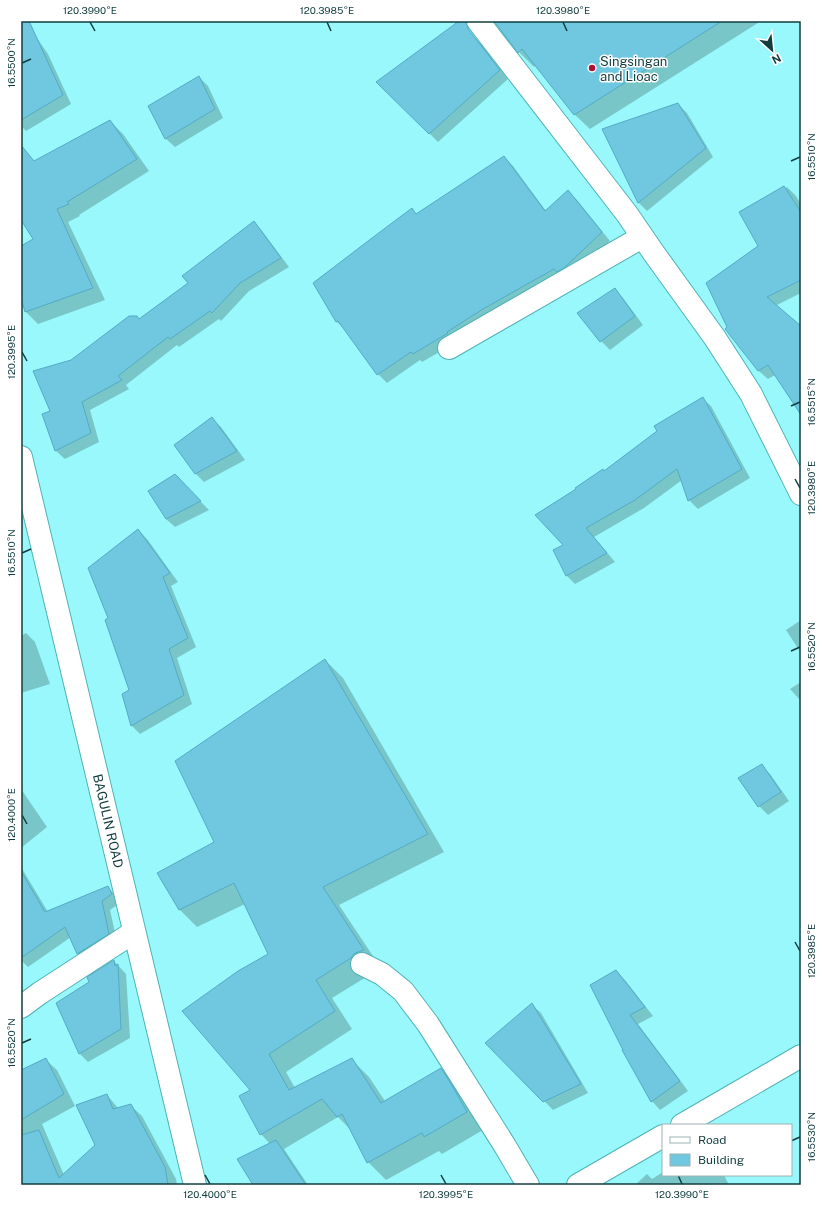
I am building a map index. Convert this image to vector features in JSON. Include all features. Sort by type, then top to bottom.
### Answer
[{"type":"street","points":[[478,21],[626,214],[715,338],[751,394],[801,494]]},
{"type":"street","points":[[449,348],[642,237]]},
{"type":"street","name":"BAGULIN ROAD","points":[[21,457],[195,1185]]},
{"type":"street","points":[[21,1007],[47,988],[134,932]]},
{"type":"street","points":[[362,964],[382,974],[403,991],[428,1024],[528,1185]]},
{"type":"street","points":[[684,1124],[801,1056]]},
{"type":"street","points":[[578,1185],[662,1137]]},
{"type":"building","points":[[21,21],[29,21],[63,95],[21,120]]},
{"type":"building","points":[[459,21],[466,21],[468,29],[500,70],[429,134],[376,82]]},
{"type":"building","name":"Singsingan and Lioac","points":[[494,21],[722,21],[574,115],[522,49],[518,53]]},
{"type":"building","points":[[199,76],[215,109],[165,139],[148,106]]},
{"type":"building","points":[[678,103],[706,148],[638,203],[602,129]]},
{"type":"building","points":[[110,120],[137,159],[67,202],[69,204],[57,209],[93,288],[25,312],[21,298],[21,246],[33,239],[21,220],[21,145],[34,161]]},
{"type":"building","points":[[504,156],[545,211],[568,190],[602,232],[564,268],[557,272],[554,269],[483,309],[447,332],[448,333],[413,354],[411,352],[377,375],[338,321],[336,322],[313,283],[412,208],[416,214]]},
{"type":"building","points":[[784,186],[801,212],[801,280],[767,297],[801,326],[801,415],[768,365],[758,371],[725,329],[727,327],[706,283],[758,246],[739,212]]},
{"type":"building","points":[[254,221],[281,258],[240,283],[212,313],[210,311],[170,339],[168,337],[118,376],[122,380],[82,402],[91,433],[55,451],[42,414],[50,411],[33,371],[71,360],[129,316],[137,316],[139,319],[188,283],[182,276]]},
{"type":"building","points":[[615,288],[635,316],[600,342],[577,313]]},
{"type":"building","points":[[703,397],[742,469],[688,501],[677,469],[635,500],[586,528],[607,553],[566,576],[553,550],[563,545],[535,515],[576,489],[575,488],[603,469],[604,471],[657,431],[654,426]]},
{"type":"building","points":[[212,417],[237,451],[195,474],[174,445]]},
{"type":"building","points":[[175,474],[201,501],[166,519],[148,491]]},
{"type":"building","points":[[138,529],[170,573],[163,577],[188,638],[169,649],[184,695],[131,726],[122,694],[129,690],[105,620],[108,618],[88,568]]},
{"type":"building","points":[[325,659],[428,834],[323,887],[364,950],[355,953],[351,958],[316,980],[335,1011],[269,1054],[289,1090],[352,1058],[381,1103],[441,1068],[467,1112],[424,1137],[422,1133],[367,1163],[342,1114],[337,1117],[322,1099],[260,1135],[239,1096],[250,1090],[182,1011],[238,971],[268,954],[234,883],[179,910],[157,873],[214,842],[175,761]]},
{"type":"building","points":[[762,764],[781,792],[758,807],[738,778]]},
{"type":"building","points":[[21,871],[45,912],[108,886],[112,894],[102,901],[109,934],[77,954],[65,927],[21,958]]},
{"type":"building","points":[[114,960],[115,966],[118,964],[121,1029],[79,1054],[56,1003],[89,982],[87,977]]},
{"type":"building","points":[[616,970],[645,1007],[630,1015],[680,1081],[651,1102],[622,1050],[590,985]]},
{"type":"building","points":[[532,1003],[581,1084],[543,1102],[485,1043]]},
{"type":"building","points":[[46,1058],[64,1094],[21,1120],[21,1070]]},
{"type":"building","points":[[107,1094],[113,1109],[131,1104],[165,1167],[168,1185],[21,1185],[21,1135],[39,1130],[59,1178],[95,1145],[76,1105]]},
{"type":"building","points":[[276,1140],[306,1185],[253,1185],[237,1159]]},
{"type":"place","name":"Singsingan and Lioac","points":[[592,68]]}]
